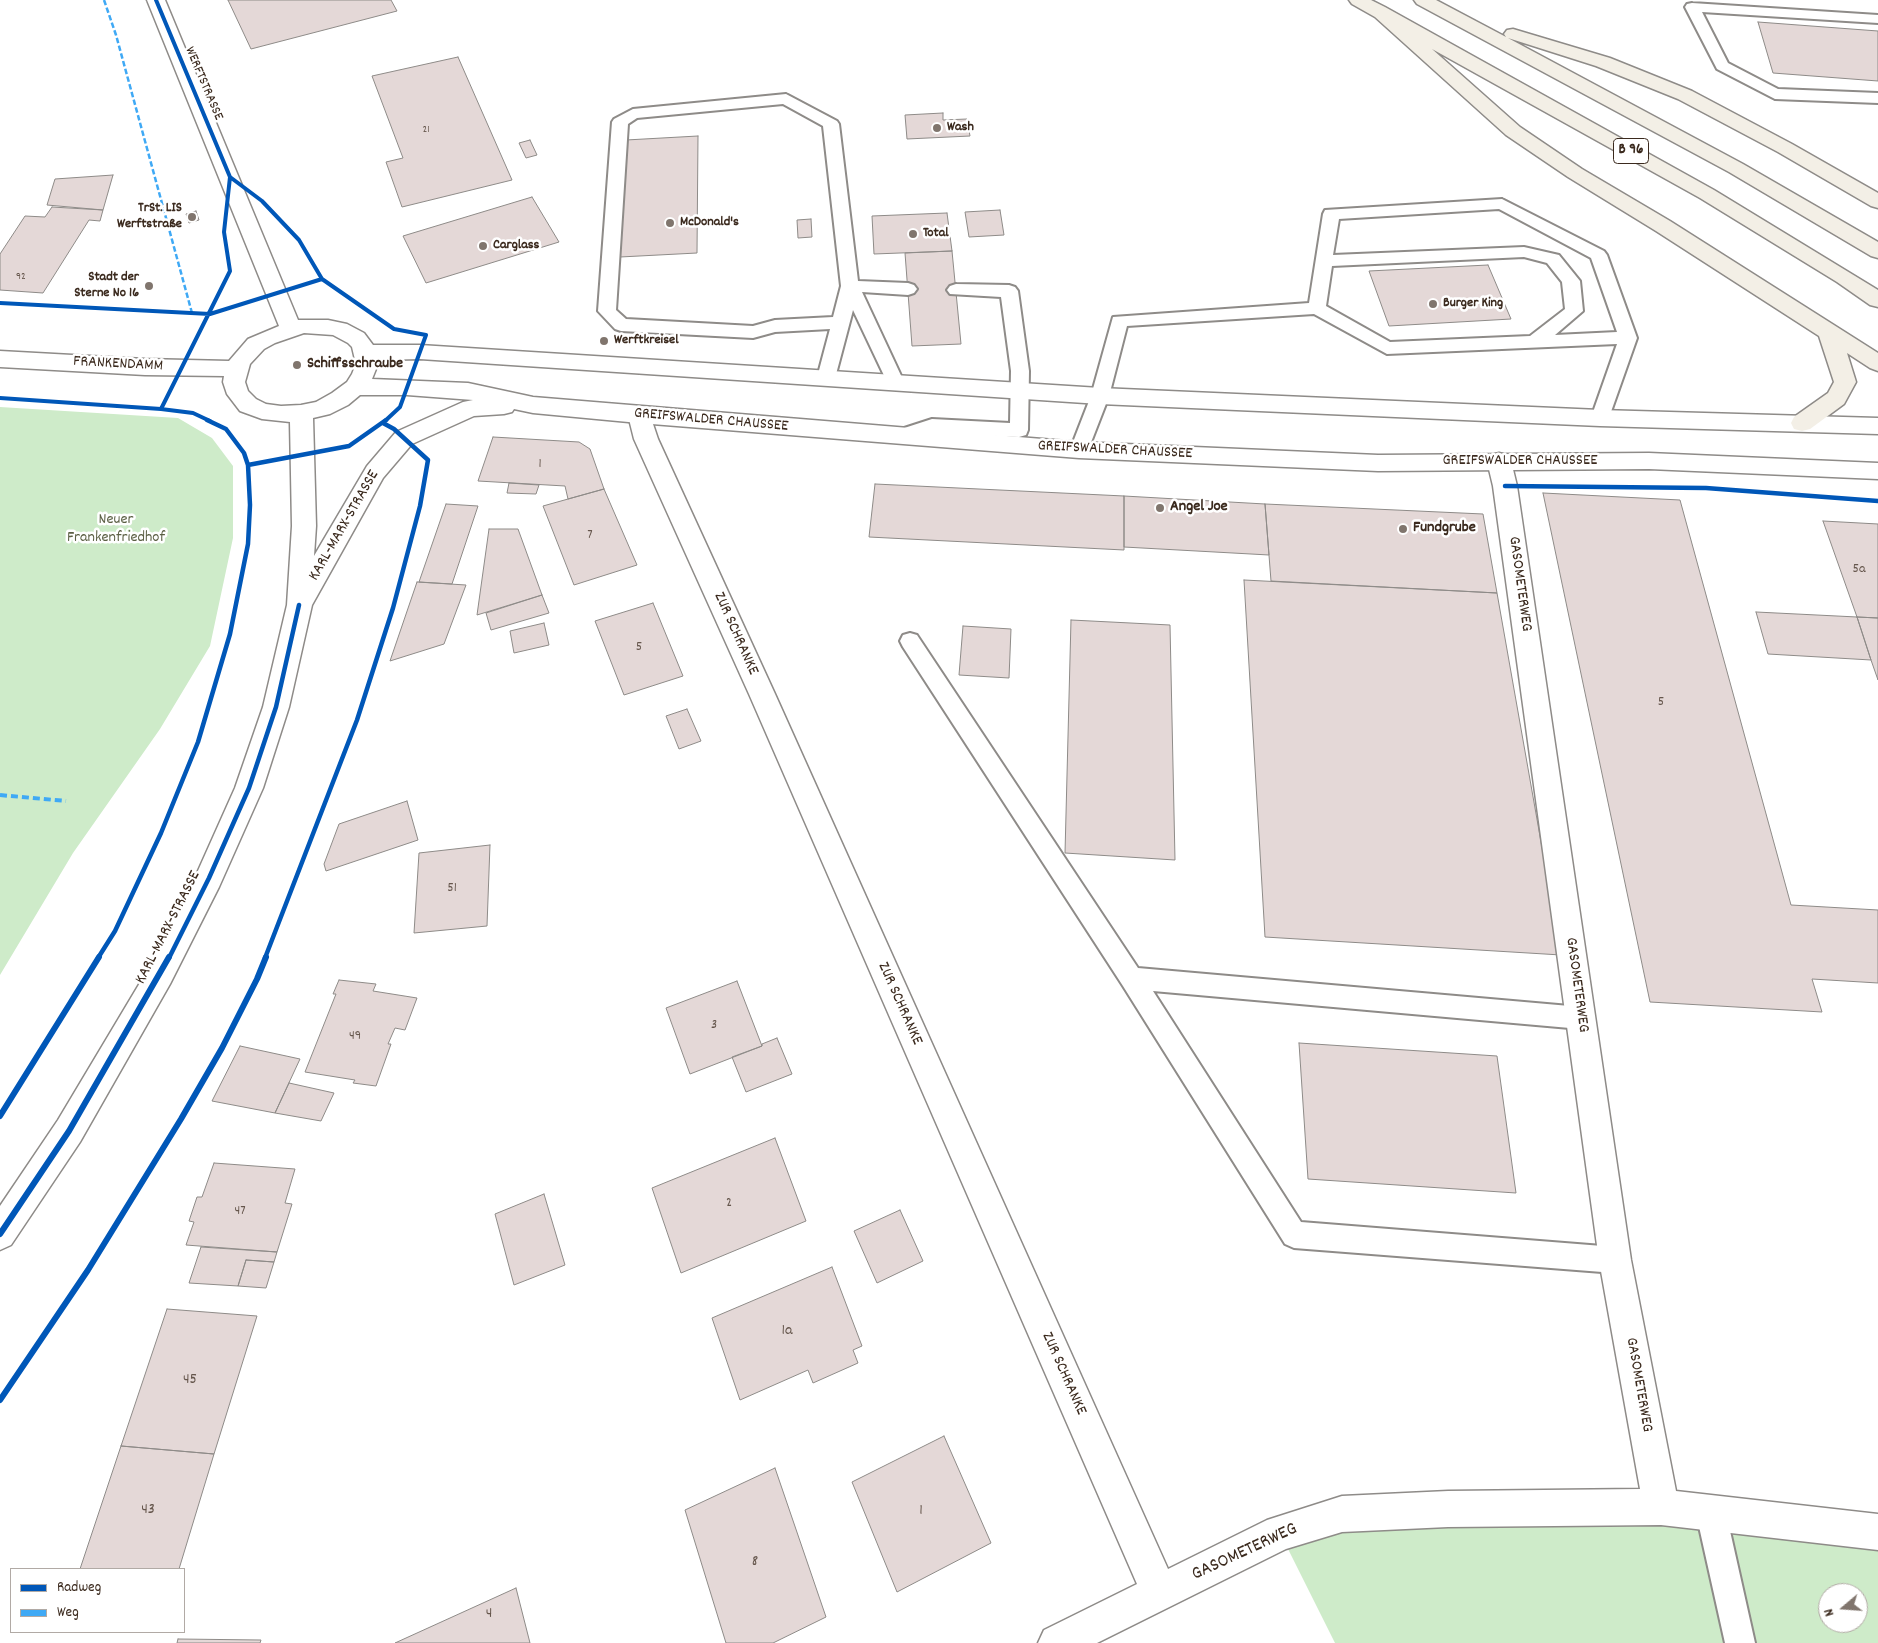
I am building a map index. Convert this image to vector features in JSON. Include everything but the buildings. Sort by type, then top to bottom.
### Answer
[{"type":"highway","name":"B 96","points":[[1358,0],[1707,194],[1844,277],[1878,300]]},
{"type":"highway","name":"B 96","points":[[1424,0],[1736,168],[1878,251]]},
{"type":"highway","points":[[1379,11],[1513,131],[1575,173],[1663,226],[1878,363]]},
{"type":"highway","points":[[1460,19],[1604,62],[1685,95],[1784,148],[1878,202]]},
{"type":"highway","points":[[1802,423],[1836,398],[1845,382],[1829,332]]},
{"type":"main road","name":"WERFTSTRASSE","points":[[156,0],[227,168],[290,329]]},
{"type":"main road","points":[[316,326],[339,329],[356,338],[366,353],[367,364],[363,376],[355,387],[340,399],[328,405],[301,413],[281,414],[262,412],[248,404],[238,394],[234,382],[236,369],[244,356],[256,344],[290,329],[316,326]]},
{"type":"main road","points":[[366,353],[420,352],[1100,396],[1600,418],[1878,426]]},
{"type":"main road","name":"FRANKENDAMM","points":[[0,359],[145,367],[236,369]]},
{"type":"main road","name":"GREIFSWALDER CHAUSSEE","points":[[355,387],[468,391],[533,405],[1079,450],[1378,463],[1650,461],[1878,471]]},
{"type":"main road","name":"KARL-MARX-STRASSE","points":[[299,605],[375,472],[404,438],[471,408],[533,405]]},
{"type":"main road","name":"KARL-MARX-STRASSE","points":[[0,1234],[69,1131],[146,1000],[209,878],[248,788],[276,707],[299,605],[304,526],[301,413]]},
{"type":"main road","name":"ZUR SCHRANKE","points":[[639,415],[646,439],[766,703],[1160,1593]]},
{"type":"main road","name":"GASOMETERWEG","points":[[1499,461],[1505,486],[1615,1260],[1661,1507]]},
{"type":"main road","name":"GASOMETERWEG","points":[[1057,1643],[1280,1533],[1342,1514],[1448,1510],[1661,1507],[1878,1532]]},
{"type":"lane","points":[[1878,19],[1692,7],[1722,66],[1775,94],[1878,98]]},
{"type":"lane","points":[[841,323],[775,326],[753,332],[621,325],[607,311],[620,122],[633,114],[786,99],[831,124],[850,286],[895,382]]},
{"type":"lane","points":[[1317,308],[1331,214],[1502,204],[1598,254],[1628,338],[1600,418]]},
{"type":"lane","points":[[1324,261],[1524,252],[1553,259],[1571,281],[1574,311],[1534,342]]},
{"type":"lane","points":[[850,286],[908,288]]},
{"type":"lane","points":[[826,378],[850,286]]},
{"type":"lane","points":[[902,436],[932,426],[1019,430],[1020,371],[1009,291],[956,290]]},
{"type":"lane","points":[[1079,450],[1100,396],[1118,321],[1317,308],[1387,348],[1628,338]]},
{"type":"lane","points":[[910,642],[1131,978],[1294,1235],[1615,1260]]},
{"type":"lane","points":[[1131,978],[1580,1018]]},
{"type":"lane","points":[[1711,1513],[1740,1643]]},
{"type":"green space","name":"Neuer Frankenfriedhof","points":[[0,407],[178,418],[212,438],[233,466],[233,538],[210,646],[160,729],[73,853],[0,975]]},
{"type":"green space","points":[[1342,1514],[1878,1532],[1878,1643],[1335,1643],[1280,1533]]},
{"type":"marked path","points":[[104,0],[116,35],[192,313]]},
{"type":"marked path","points":[[0,795],[66,801]]},
{"type":"cycle path","points":[[156,0],[230,177],[224,232],[230,271],[161,409]]},
{"type":"cycle path","points":[[230,177],[262,201],[299,240],[322,279],[394,329],[426,335],[400,407],[383,423],[349,446],[248,465]]},
{"type":"cycle path","points":[[0,303],[210,314],[322,279]]},
{"type":"cycle path","points":[[0,398],[161,409],[193,413],[226,429],[244,453],[248,465],[250,505],[248,544],[230,634],[198,742],[161,833],[115,931],[0,1116]]},
{"type":"cycle path","points":[[0,1400],[88,1270],[181,1119],[222,1048],[257,979],[357,720],[393,608],[420,506],[428,460],[394,429],[383,423]]},
{"type":"cycle path","points":[[1505,486],[1706,488],[1878,501]]},
{"type":"cycle path","points":[[0,1234],[69,1131],[160,975],[209,878],[249,788],[276,707],[299,605]]},
{"type":"place","name":"Wash","points":[[937,128]]},
{"type":"place","name":"TrSt. LIS Werftstraße","points":[[192,217]]},
{"type":"place","name":"McDonald's","points":[[670,223]]},
{"type":"place","name":"Total","points":[[913,234]]},
{"type":"place","name":"Carglass","points":[[483,246]]},
{"type":"place","name":"Stadt der Sterne No 16","points":[[149,286]]},
{"type":"place","name":"Burger King","points":[[1433,304]]},
{"type":"place","name":"Werftkreisel","points":[[604,341]]},
{"type":"place","name":"Schiffsschraube","points":[[297,365]]},
{"type":"place","name":"Angel Joe","points":[[1160,508]]},
{"type":"place","name":"Fundgrube","points":[[1403,529]]}]
